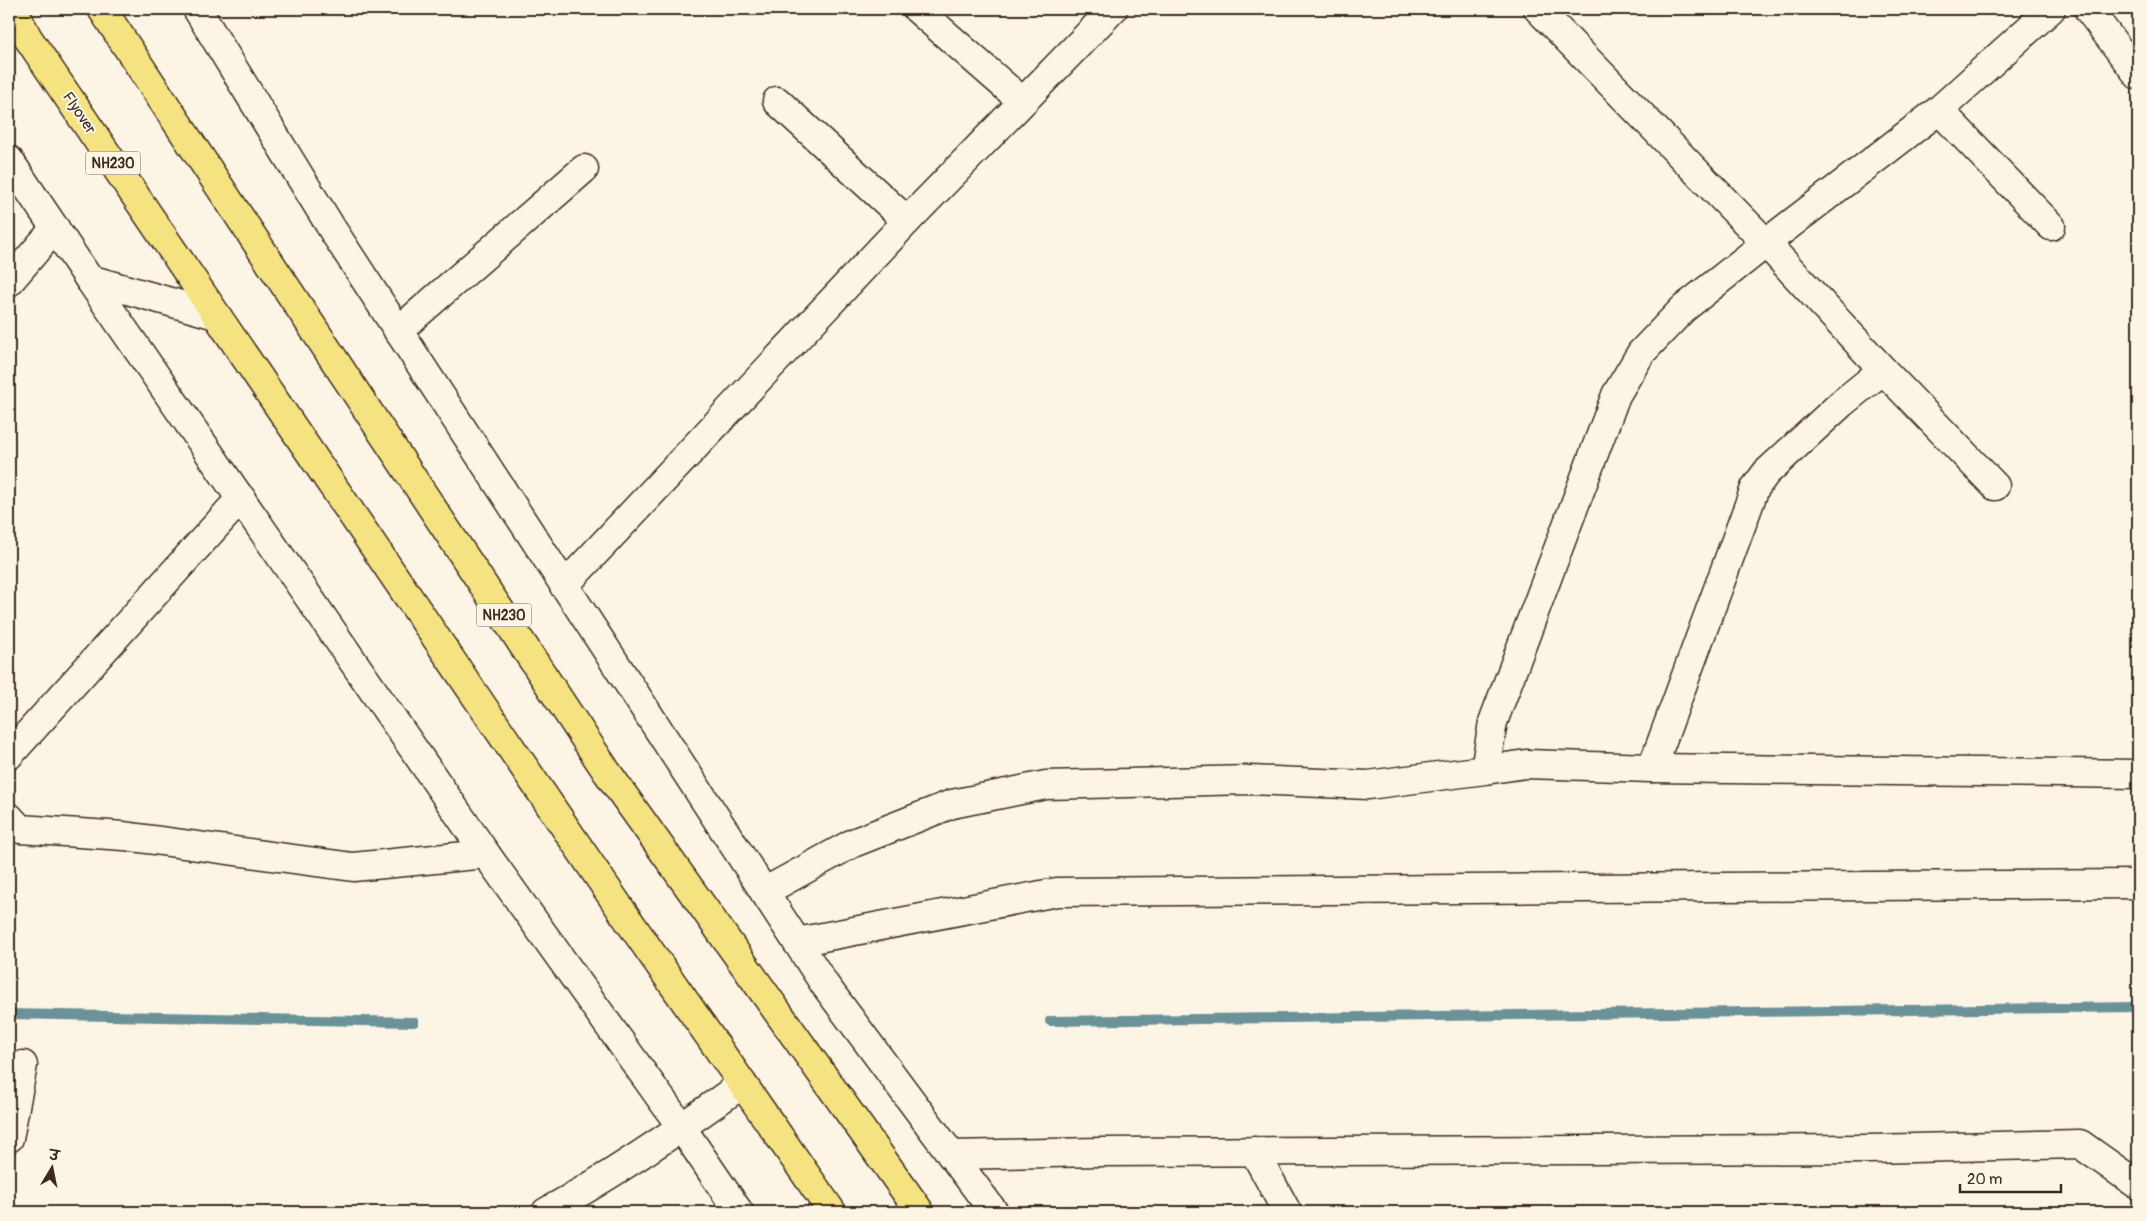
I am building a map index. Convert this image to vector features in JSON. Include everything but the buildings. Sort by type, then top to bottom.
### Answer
[{"type":"highway","name":"Flyover","points":[[13,9],[28,38],[216,314]]},
{"type":"highway","name":"NH230","points":[[102,9],[607,772],[920,1212]]},
{"type":"highway","name":"NH230","points":[[216,314],[624,914],[832,1212]]},
{"type":"street","points":[[197,9],[334,232],[824,986],[994,1212]]},
{"type":"street","points":[[917,9],[1022,102]]},
{"type":"street","points":[[564,586],[907,221],[1113,9]]},
{"type":"street","points":[[1538,9],[1766,243],[1883,370],[1995,486]]},
{"type":"street","points":[[1485,770],[1493,722],[1616,395],[1641,353],[1684,310],[1766,243],[1939,110],[2051,9]]},
{"type":"street","points":[[2088,9],[2138,76]]},
{"type":"street","points":[[776,101],[907,221]]},
{"type":"street","points":[[1939,110],[2051,226]]},
{"type":"street","points":[[9,160],[486,854],[682,1128],[739,1212]]},
{"type":"street","points":[[398,331],[584,169]]},
{"type":"street","points":[[9,282],[54,228]]},
{"type":"street","points":[[89,279],[216,314]]},
{"type":"street","points":[[1652,768],[1755,488],[1766,473],[1800,441],[1842,403],[1883,370]]},
{"type":"street","points":[[9,755],[242,498]]},
{"type":"street","points":[[764,892],[853,842],[952,804],[1046,784],[1250,780],[1368,785],[1536,764],[1652,768],[2138,774]]},
{"type":"street","points":[[9,817],[20,829],[124,836],[353,867],[486,854]]},
{"type":"street","points":[[797,942],[1057,892],[2138,884]]},
{"type":"street","points":[[9,1138],[23,1065]]},
{"type":"street","points":[[546,1212],[602,1181],[682,1128],[742,1084]]},
{"type":"street","points":[[951,1155],[1254,1151],[1860,1149],[2080,1144],[2138,1185]]},
{"type":"street","points":[[1254,1151],[1287,1212]]},
{"type":"waterway","points":[[1050,1021],[2138,1007]]},
{"type":"waterway","points":[[9,1014],[414,1022]]}]
